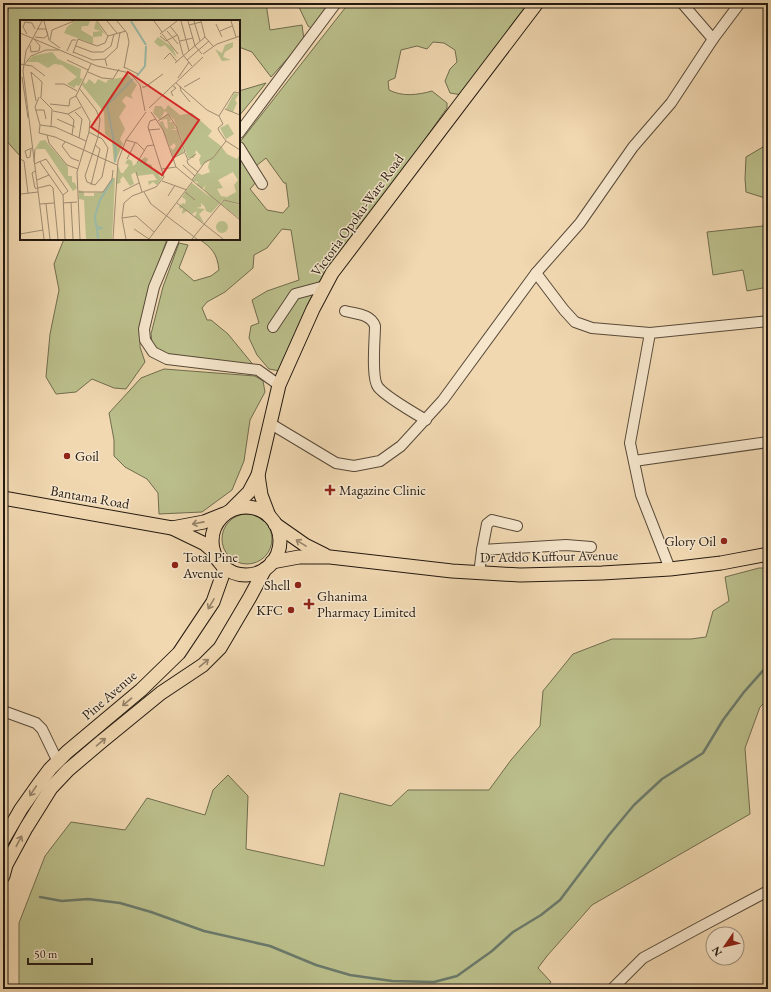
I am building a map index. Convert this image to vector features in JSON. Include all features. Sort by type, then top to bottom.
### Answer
[{"type":"main road","name":"Victoria Opoku-Ware Road","points":[[258,475],[279,384],[312,309],[332,274],[537,3]]},
{"type":"main road","points":[[258,475],[249,492],[216,523],[214,528],[211,540],[213,551],[225,568],[242,575],[254,574],[283,559],[298,557],[330,557]]},
{"type":"main road","points":[[3,876],[6,865],[26,828],[51,788],[68,770],[161,693],[203,665],[220,648],[278,552],[280,546],[279,535],[261,495],[258,475]]},
{"type":"main road","name":"Bantama Road","points":[[3,498],[172,528]]},
{"type":"main road","points":[[172,528],[204,522],[228,512],[249,506],[260,510],[305,545],[330,557]]},
{"type":"main road","points":[[172,528],[205,544],[213,551]]},
{"type":"main road","name":"Dr Addo Kuffour Avenue","points":[[330,557],[479,574],[520,575],[670,569],[721,563],[768,554]]},
{"type":"main road","name":"Pine Avenue","points":[[3,840],[38,784],[67,752],[141,690],[179,653],[213,602],[225,568]]},
{"type":"street","points":[[240,132],[336,3]]},
{"type":"street","points":[[682,3],[713,39]]},
{"type":"street","points":[[271,424],[336,463],[354,466],[380,461],[401,446],[443,400],[536,273],[580,223],[633,147],[671,103],[713,39],[740,3]]},
{"type":"street","points":[[240,149],[262,184]]},
{"type":"street","points":[[174,240],[154,287],[144,329],[145,340],[153,352],[167,359],[258,370],[279,384]]},
{"type":"street","points":[[536,273],[575,322],[592,328],[650,333],[768,322]]},
{"type":"street","points":[[273,327],[295,294],[325,286]]},
{"type":"street","points":[[345,311],[370,317],[374,321],[374,378],[377,386],[384,393],[426,420]]},
{"type":"street","points":[[650,333],[630,443],[641,495],[670,569]]},
{"type":"street","points":[[634,460],[768,442]]},
{"type":"street","points":[[479,574],[487,524],[492,520],[516,526]]},
{"type":"street","points":[[482,550],[566,545],[591,547]]},
{"type":"street","points":[[3,711],[36,723],[42,729],[58,762]]},
{"type":"street","points":[[612,989],[643,958],[768,891]]},
{"type":"green space","points":[[9,3],[266,3],[270,30],[302,25],[304,40],[271,77],[252,52],[240,47],[240,20],[20,20],[20,156],[3,137],[3,44]]},
{"type":"green space","points":[[297,3],[333,3],[313,29],[308,26]]},
{"type":"green space","points":[[349,3],[529,3],[462,95],[450,93],[445,81],[450,69],[457,62],[455,50],[444,43],[433,42],[427,49],[417,46],[401,50],[395,78],[388,81],[389,90],[399,94],[410,95],[432,91],[447,103],[447,108],[316,293],[280,371],[269,369],[257,355],[249,338],[251,326],[259,323],[252,300],[267,291],[299,280],[291,230],[282,229],[267,248],[254,255],[253,268],[225,292],[207,302],[202,308],[207,320],[211,320],[228,334],[255,367],[167,357],[158,351],[152,343],[151,334],[163,287],[179,243],[188,245],[179,268],[194,281],[211,276],[219,270],[215,255],[207,245],[200,240],[240,240],[240,156],[257,181],[250,189],[267,210],[283,213],[289,206],[286,183],[284,183],[266,158],[256,166],[240,142]]},
{"type":"green space","points":[[266,83],[240,115],[240,91]]},
{"type":"green space","points":[[768,144],[768,199],[746,192],[745,179],[746,157]]},
{"type":"green space","points":[[768,199],[768,287],[747,291],[743,270],[713,275],[707,232],[763,226]]},
{"type":"green space","points":[[64,240],[167,240],[153,279],[140,334],[140,347],[145,362],[126,389],[114,388],[92,379],[76,392],[56,394],[46,377],[50,334],[59,290],[54,264]]},
{"type":"green space","points":[[164,369],[255,376],[263,381],[265,392],[250,420],[244,461],[232,490],[202,512],[159,514],[158,493],[147,479],[125,467],[114,456],[114,440],[109,413],[141,378]]},
{"type":"green space","points":[[242,514],[252,514],[265,521],[272,534],[272,544],[265,557],[252,564],[242,564],[233,560],[226,553],[222,544],[222,534],[226,525],[233,518]]},
{"type":"green space","points":[[759,568],[768,568],[768,699],[760,707],[745,748],[750,814],[592,905],[538,968],[551,982],[546,989],[71,989],[66,985],[64,989],[19,989],[19,923],[45,856],[71,822],[125,830],[147,798],[205,815],[213,790],[228,775],[248,796],[246,849],[324,866],[340,793],[391,806],[408,790],[489,790],[511,760],[540,726],[543,691],[573,654],[612,639],[691,639],[706,637],[713,611],[729,601],[725,577]]},
{"type":"waterway","points":[[40,897],[62,901],[88,899],[120,903],[151,912],[204,931],[270,946],[316,965],[350,975],[392,981],[434,982],[457,976],[492,951],[513,932],[541,915],[560,900],[609,835],[634,805],[662,779],[703,753],[723,720],[744,692],[768,665]]},
{"type":"place","name":"Goil","points":[[67,456]]},
{"type":"place","name":"Magazine Clinic","points":[[330,490]]},
{"type":"place","name":"Glory Oil","points":[[724,541]]},
{"type":"place","name":"Total Pine Avenue","points":[[175,565]]},
{"type":"place","name":"Shell","points":[[298,585]]},
{"type":"place","name":"Ghanima Pharmacy Limited","points":[[309,604]]},
{"type":"place","name":"KFC","points":[[291,610]]}]
